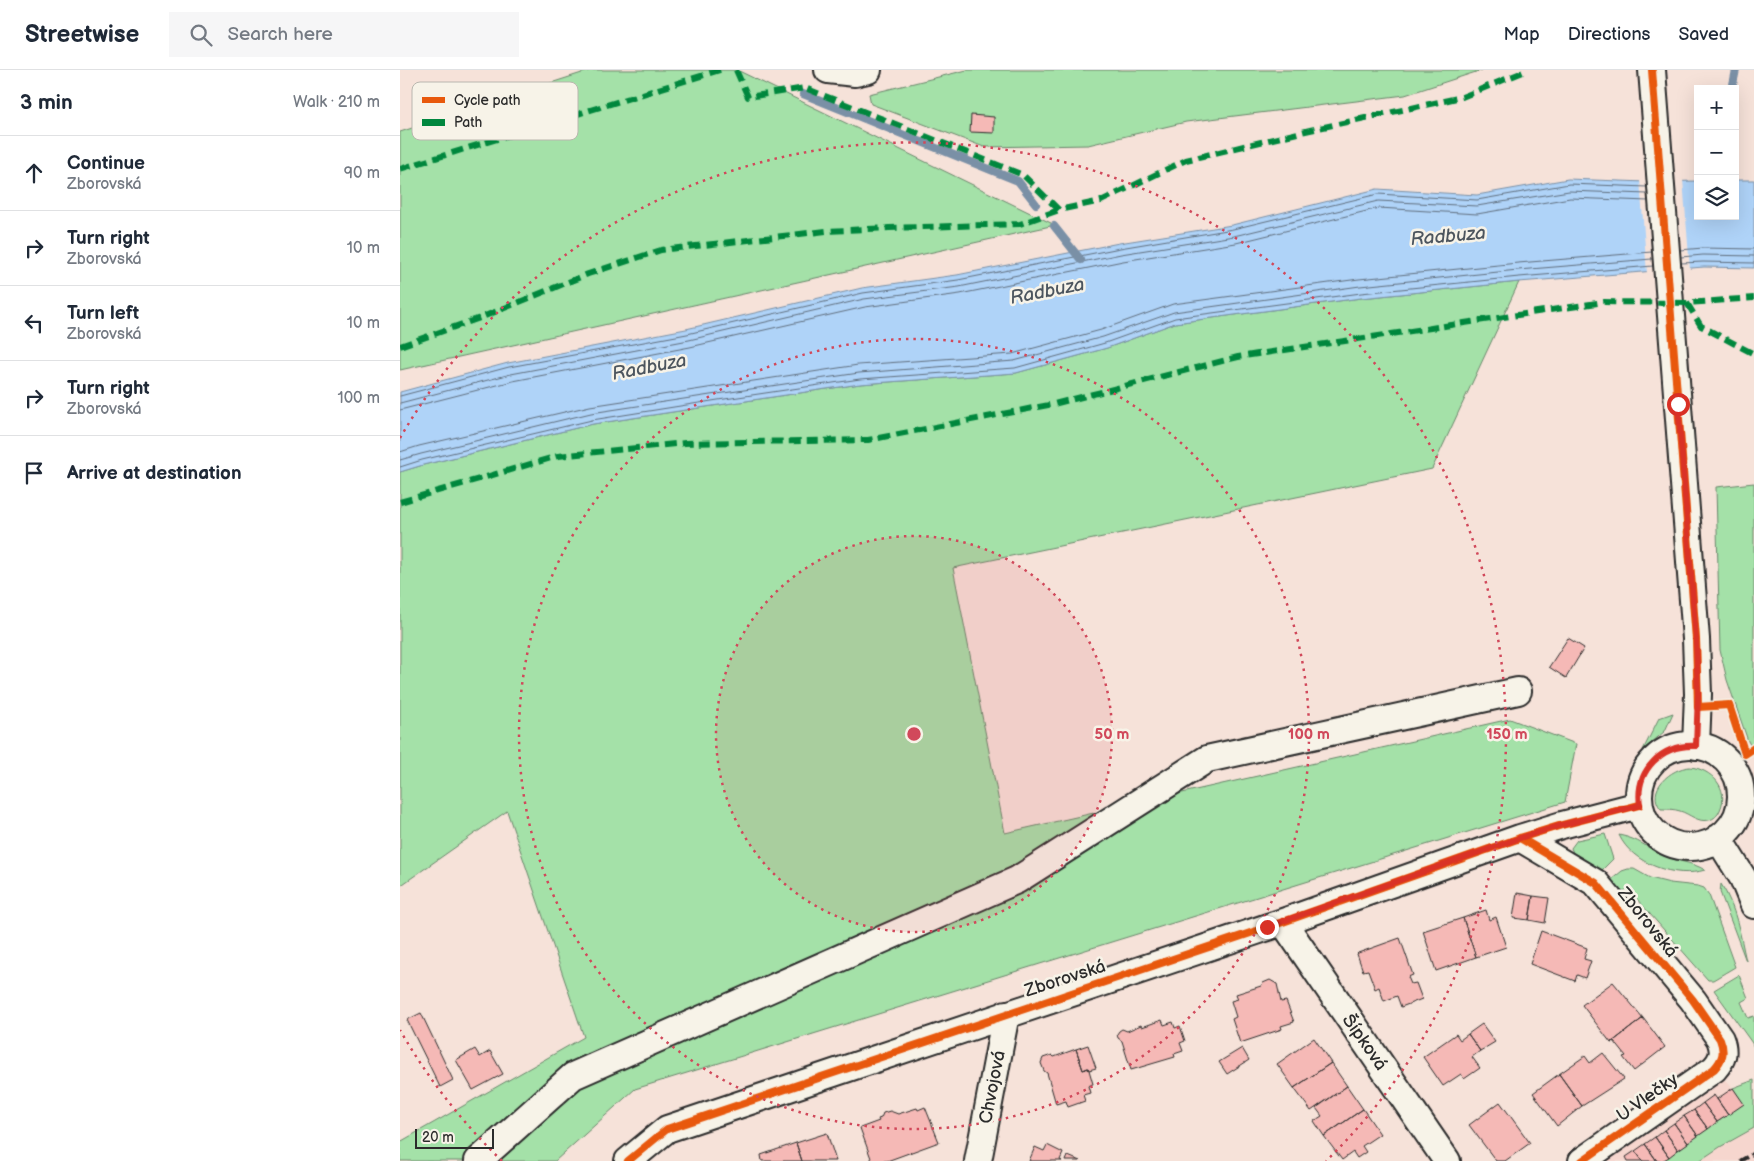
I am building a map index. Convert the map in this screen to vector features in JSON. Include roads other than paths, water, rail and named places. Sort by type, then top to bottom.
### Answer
[{"type":"street","points":[[828,70],[856,73],[868,70]]},
{"type":"street","points":[[1652,77],[1696,639],[1698,694],[1696,746]]},
{"type":"street","points":[[478,1161],[573,1076],[1017,880],[1207,759],[1518,691]]},
{"type":"street","points":[[1696,746],[1713,752],[1727,762],[1747,794],[1739,807],[1735,819],[1718,838],[1707,844],[1682,846],[1670,843],[1650,828],[1643,817],[1639,792],[1647,768],[1655,759],[1677,747],[1696,746]]},
{"type":"street","name":"Zborovská","points":[[628,1161],[667,1129],[1282,922],[1520,838],[1640,805]]},
{"type":"street","name":"Zborovská","points":[[1520,838],[1596,883],[1693,1000],[1720,1039],[1723,1053]]},
{"type":"street","points":[[1718,838],[1743,878],[1754,905]]},
{"type":"street","name":"Šípková","points":[[1282,922],[1447,1161]]},
{"type":"street","name":"Chvojová","points":[[978,1161],[1006,1014]]},
{"type":"street","name":"U Vlečky","points":[[1582,1161],[1714,1069],[1721,1061],[1723,1053]]},
{"type":"water","name":"Radbuza","points":[[1568,179],[1646,182],[1694,181],[1694,220],[1739,220],[1739,180],[1754,180],[1754,268],[1704,267],[1519,282],[1361,298],[1175,323],[1107,348],[1016,373],[860,384],[593,424],[400,472],[400,392],[508,363],[686,329],[862,288],[957,275],[1119,243],[1232,225],[1377,189],[1477,195]]},
{"type":"waterway","points":[[1733,85],[1736,70]]},
{"type":"waterway","points":[[803,94],[1018,181],[1036,204]]},
{"type":"waterway","points":[[1054,226],[1081,260]]},
{"type":"railway","points":[[1740,1161],[1754,1153]]}]
